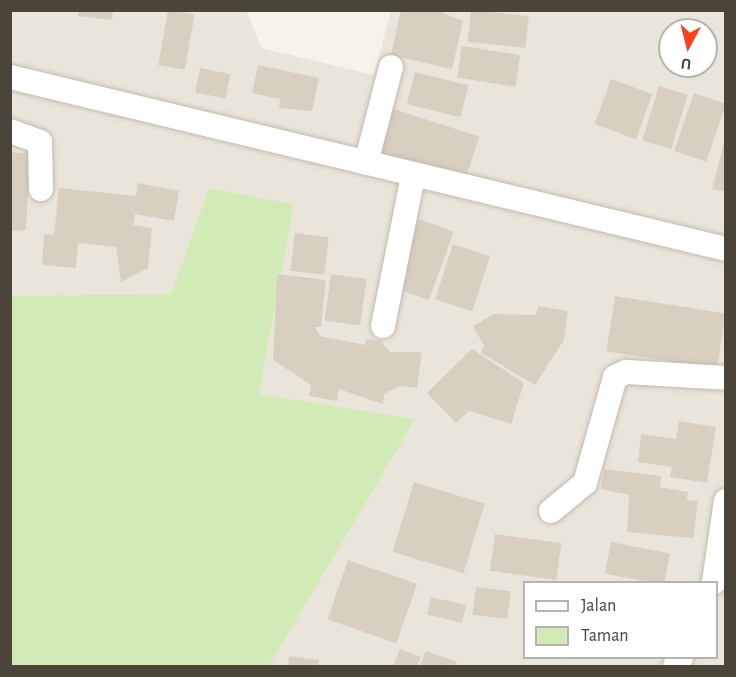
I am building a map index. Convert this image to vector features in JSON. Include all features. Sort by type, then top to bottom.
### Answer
[{"type":"street","points":[[366,163],[391,67]]},
{"type":"street","points":[[10,77],[366,163],[413,177],[726,249]]},
{"type":"street","points":[[10,131],[40,142],[41,189]]},
{"type":"street","points":[[383,327],[413,177]]},
{"type":"street","points":[[550,511],[585,483],[615,377],[626,372],[726,378]]},
{"type":"street","points":[[714,581],[726,501]]},
{"type":"shaded area","points":[[10,11],[247,11],[261,48],[374,75],[391,11],[720,11],[726,17],[725,666],[269,666],[274,651],[259,394],[294,204],[209,188],[171,294],[11,296]]},
{"type":"green space","points":[[209,188],[294,204],[259,394],[415,419],[269,666],[11,666],[10,296],[171,294]]},
{"type":"building","points":[[79,10],[113,10],[112,20],[78,16]]},
{"type":"building","points":[[168,10],[195,15],[185,70],[158,65]]},
{"type":"building","points":[[401,10],[436,10],[463,21],[452,69],[391,55]]},
{"type":"building","points":[[471,10],[529,16],[525,48],[468,42]]},
{"type":"building","points":[[462,46],[520,55],[515,87],[457,78]]},
{"type":"building","points":[[258,65],[319,78],[312,111],[279,108],[280,99],[252,93]]},
{"type":"building","points":[[200,68],[230,74],[226,98],[195,93]]},
{"type":"building","points":[[415,72],[468,85],[460,117],[407,104]]},
{"type":"building","points":[[611,79],[652,94],[636,139],[595,124]]},
{"type":"building","points":[[659,86],[688,95],[671,149],[642,141]]},
{"type":"building","points":[[694,93],[726,104],[706,162],[674,151]]},
{"type":"building","points":[[388,107],[479,137],[464,182],[373,153]]},
{"type":"building","points":[[726,139],[726,192],[712,189]]},
{"type":"building","points":[[10,152],[30,154],[26,230],[10,231]]},
{"type":"building","points":[[138,183],[179,191],[174,221],[135,214],[133,225],[152,228],[148,268],[121,282],[116,247],[78,243],[76,268],[42,265],[44,234],[54,235],[59,188],[136,196]]},
{"type":"building","points":[[419,219],[454,232],[429,300],[394,288]]},
{"type":"building","points":[[295,233],[329,237],[324,275],[290,271]]},
{"type":"building","points":[[453,244],[490,256],[472,311],[435,299]]},
{"type":"building","points":[[277,274],[326,280],[321,327],[315,327],[320,336],[365,345],[366,339],[381,341],[390,352],[422,352],[417,388],[400,386],[384,394],[383,404],[339,389],[337,401],[309,396],[311,385],[273,360]]},
{"type":"building","points":[[331,274],[367,279],[360,326],[324,321]]},
{"type":"building","points":[[615,296],[726,314],[717,369],[606,351]]},
{"type":"building","points":[[538,306],[568,311],[564,340],[535,385],[481,353],[484,346],[473,326],[494,314],[536,315]]},
{"type":"building","points":[[472,349],[524,383],[511,424],[469,411],[456,423],[427,393]]},
{"type":"building","points":[[679,421],[716,427],[707,483],[670,477],[672,467],[638,462],[641,434],[676,439]]},
{"type":"building","points":[[604,469],[661,476],[660,487],[688,492],[687,500],[698,501],[693,538],[627,532],[629,495],[601,489]]},
{"type":"building","points":[[414,482],[485,504],[463,573],[393,552]]},
{"type":"building","points":[[495,534],[561,543],[556,580],[490,571]]},
{"type":"building","points":[[611,542],[670,553],[665,581],[644,581],[605,573]]},
{"type":"building","points":[[348,560],[417,584],[397,643],[327,620]]},
{"type":"building","points":[[476,587],[511,591],[507,619],[473,615]]},
{"type":"building","points":[[431,597],[466,605],[462,623],[427,615]]},
{"type":"building","points":[[400,649],[421,657],[417,666],[393,666]]},
{"type":"building","points":[[426,651],[457,662],[455,666],[420,666]]},
{"type":"building","points":[[289,656],[319,660],[318,666],[288,666]]}]
